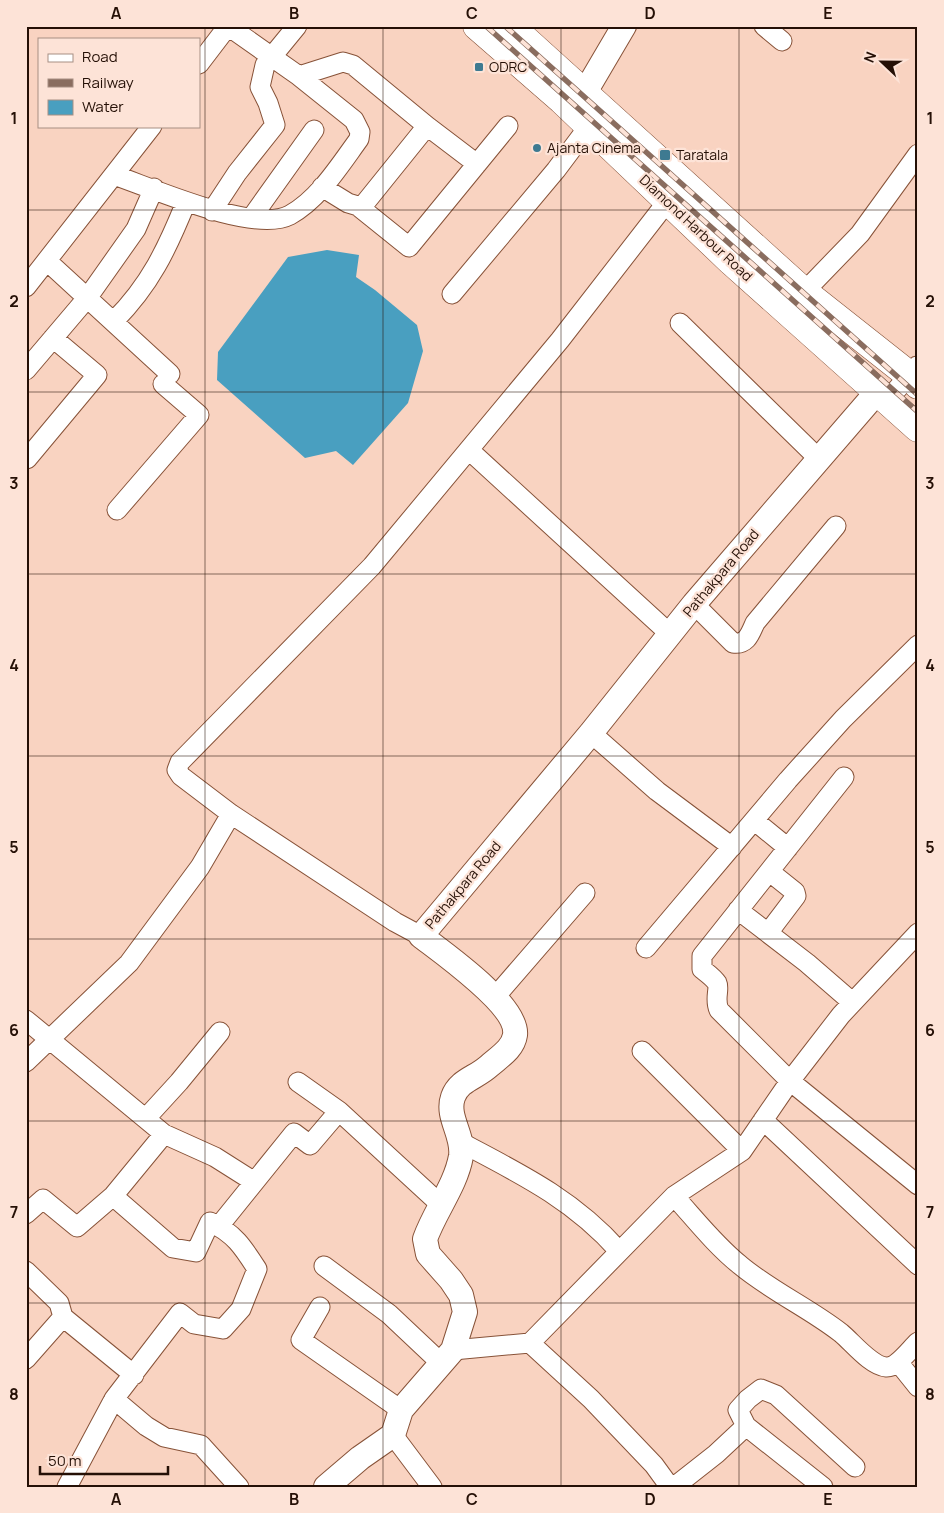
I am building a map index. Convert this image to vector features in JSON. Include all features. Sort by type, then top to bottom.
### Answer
[{"type":"highway","name":"Diamond Harbour Road","points":[[477,26],[589,126],[667,202],[918,428]]},
{"type":"highway","name":"Diamond Harbour Road","points":[[510,26],[804,292],[915,375]]},
{"type":"street","points":[[114,175],[154,188],[212,211],[276,219],[290,215],[306,204],[322,187],[359,139],[360,132],[354,120],[300,76],[228,26],[200,63]]},
{"type":"street","points":[[212,211],[237,174],[275,125],[268,103],[260,87],[265,65],[297,26]]},
{"type":"street","points":[[584,94],[624,26]]},
{"type":"street","points":[[764,26],[782,40]]},
{"type":"street","points":[[300,76],[343,62],[353,65],[476,164]]},
{"type":"street","points":[[358,206],[372,197],[428,126]]},
{"type":"street","points":[[322,187],[348,203],[358,206],[408,247],[508,126]]},
{"type":"street","points":[[452,294],[556,170],[589,126]]},
{"type":"street","points":[[26,287],[150,128]]},
{"type":"street","points":[[252,217],[314,130]]},
{"type":"street","points":[[804,292],[860,234],[918,154]]},
{"type":"street","points":[[26,370],[88,297],[136,229],[154,188]]},
{"type":"street","points":[[114,322],[142,290],[170,243],[186,202]]},
{"type":"street","points":[[421,936],[395,922],[231,814],[181,776],[177,770],[180,762],[372,566],[560,340],[667,202]]},
{"type":"street","points":[[46,261],[114,322],[199,415],[118,510]]},
{"type":"street","points":[[680,323],[820,459]]},
{"type":"street","points":[[27,459],[97,375],[53,338]]},
{"type":"street","points":[[882,397],[915,375]]},
{"type":"street","name":"Pathakpara Road","points":[[462,1143],[451,1112],[452,1099],[459,1085],[482,1072],[511,1046],[515,1035],[514,1025],[509,1013],[495,997],[421,936],[591,733],[694,604],[820,459],[882,397]]},
{"type":"street","points":[[468,450],[670,634]]},
{"type":"street","points":[[694,604],[733,644],[740,644],[746,640],[755,623],[836,526]]},
{"type":"street","points":[[646,948],[843,720],[918,645]]},
{"type":"street","points":[[591,733],[657,791],[732,847]]},
{"type":"street","points":[[844,777],[702,956],[702,969],[716,981],[718,987],[715,1002],[719,1010],[790,1081],[918,1185]]},
{"type":"street","points":[[26,1062],[129,963],[200,867],[231,814]]},
{"type":"street","points":[[755,821],[788,848]]},
{"type":"street","points":[[768,934],[796,896],[795,892],[770,872]]},
{"type":"street","points":[[495,997],[585,892]]},
{"type":"street","points":[[738,910],[807,963],[852,1002]]},
{"type":"street","points":[[324,1266],[447,1356],[530,1343],[674,1196],[742,1152],[790,1081],[852,1002],[918,933]]},
{"type":"street","points":[[26,1020],[51,1038],[147,1117],[164,1134],[215,1157],[253,1181]]},
{"type":"street","points":[[147,1117],[180,1082],[220,1032]]},
{"type":"street","points":[[642,1051],[742,1152]]},
{"type":"street","points":[[298,1082],[340,1111],[440,1204]]},
{"type":"street","points":[[220,1226],[253,1181],[294,1134],[310,1145],[340,1111]]},
{"type":"street","points":[[763,1120],[918,1265]]},
{"type":"street","points":[[26,1214],[43,1199],[77,1227],[113,1196],[164,1134]]},
{"type":"street","points":[[326,1487],[360,1458],[393,1436],[401,1410],[447,1356],[465,1312],[461,1296],[428,1254],[425,1239],[455,1174],[462,1143],[560,1198],[597,1226],[619,1251]]},
{"type":"street","points":[[67,1487],[114,1399],[180,1313],[194,1324],[223,1329],[241,1309],[257,1269],[240,1241],[220,1226],[210,1222],[196,1252],[173,1248],[113,1196]]},
{"type":"street","points":[[674,1196],[739,1264],[766,1284],[808,1310],[878,1364],[884,1367],[891,1367],[918,1342]]},
{"type":"street","points":[[26,1271],[58,1303],[63,1317],[134,1375]]},
{"type":"street","points":[[320,1307],[301,1340],[401,1410]]},
{"type":"street","points":[[26,1359],[63,1317]]},
{"type":"street","points":[[530,1343],[591,1399],[654,1465],[670,1487]]},
{"type":"street","points":[[898,1362],[918,1387]]},
{"type":"street","points":[[823,1487],[746,1426],[738,1410],[761,1389],[776,1395],[855,1467]]},
{"type":"street","points":[[114,1399],[146,1426],[164,1437],[201,1445],[239,1487]]},
{"type":"street","points":[[674,1487],[716,1454],[746,1426]]},
{"type":"street","points":[[393,1436],[432,1487]]},
{"type":"water","points":[[327,250],[359,255],[356,277],[375,290],[417,325],[423,351],[408,403],[353,465],[336,451],[305,458],[217,380],[218,352],[288,257]]},
{"type":"railway","points":[[486,26],[918,412]]},
{"type":"railway","points":[[505,26],[918,395]]},
{"type":"place","name":"ODRC","points":[[479,67]]},
{"type":"place","name":"Ajanta Cinema","points":[[537,148]]},
{"type":"place","name":"Taratala","points":[[665,155]]}]
